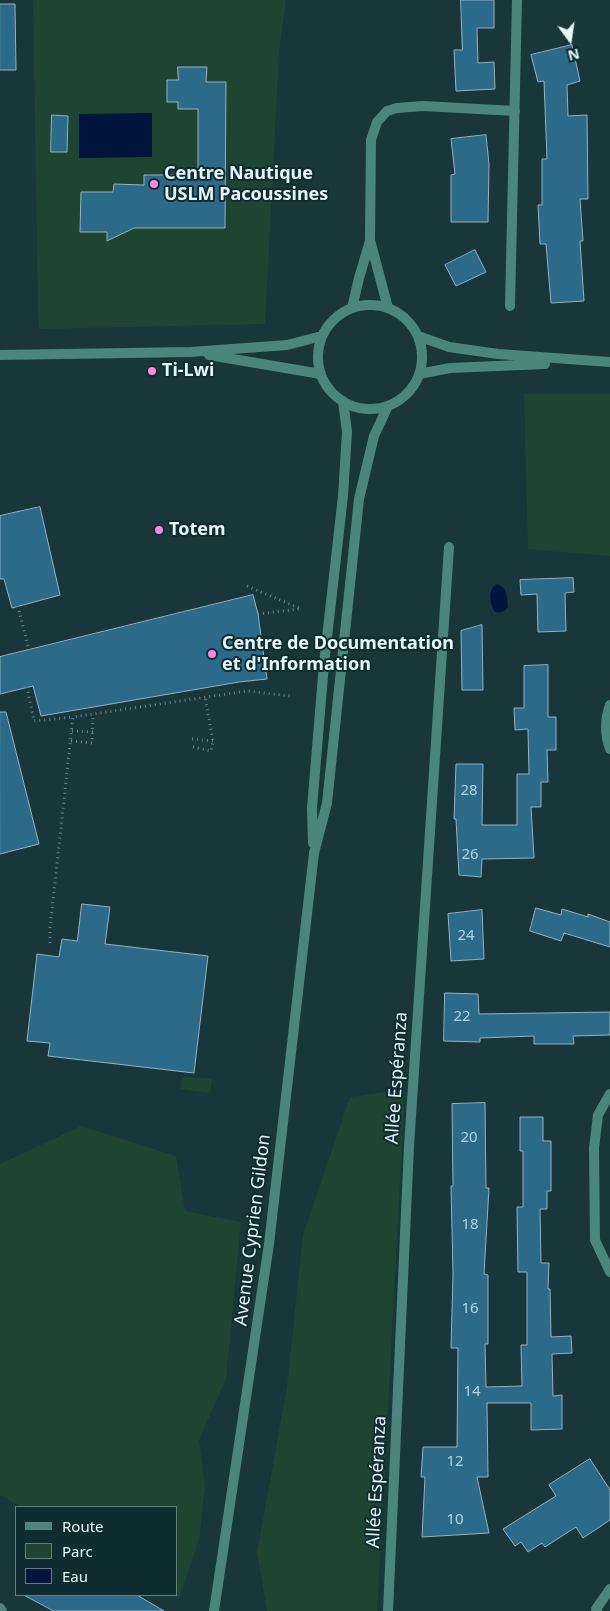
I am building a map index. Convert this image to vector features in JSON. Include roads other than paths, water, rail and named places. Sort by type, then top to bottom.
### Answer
[{"type":"street","points":[[510,306],[517,0]]},
{"type":"street","points":[[388,308],[370,240],[371,140],[380,117],[388,111],[397,108],[422,106],[515,111]]},
{"type":"street","points":[[352,308],[370,240]]},
{"type":"street","points":[[365,305],[388,308],[403,317],[418,336],[422,354],[419,374],[405,396],[388,406],[368,409],[355,406],[343,401],[334,394],[321,374],[318,361],[322,336],[334,320],[352,308],[365,305]]},
{"type":"street","points":[[0,355],[191,352],[287,345],[322,336]]},
{"type":"street","points":[[418,336],[449,347],[589,362]]},
{"type":"street","points":[[191,352],[321,374]]},
{"type":"street","points":[[419,374],[450,368],[610,362]]},
{"type":"street","name":"Avenue Cyprien Gildon","points":[[314,852],[312,808],[347,432],[343,401]]},
{"type":"street","name":"Avenue Cyprien Gildon","points":[[214,1611],[269,1244],[314,852],[327,803],[359,499],[374,436],[388,406]]},
{"type":"street","name":"Allée Espéranza","points":[[388,1611],[409,1146],[449,547]]},
{"type":"street","points":[[610,705],[607,739],[610,749]]},
{"type":"street","points":[[610,1094],[598,1115],[594,1148],[595,1240],[610,1272]]},
{"type":"street","points":[[596,1611],[610,1589]]},
{"type":"water","points":[[152,113],[152,157],[79,158],[79,114]]},
{"type":"water","points":[[497,584],[505,590],[507,596],[508,607],[501,612],[495,612],[491,601],[492,589]]},
{"type":"place","name":"Centre Nautique USLM Pacoussines","points":[[154,184]]},
{"type":"place","name":"Ti-Lwi","points":[[152,371]]},
{"type":"place","name":"Totem","points":[[159,530]]},
{"type":"place","name":"Centre de Documentation et d'Information","points":[[212,654]]}]
